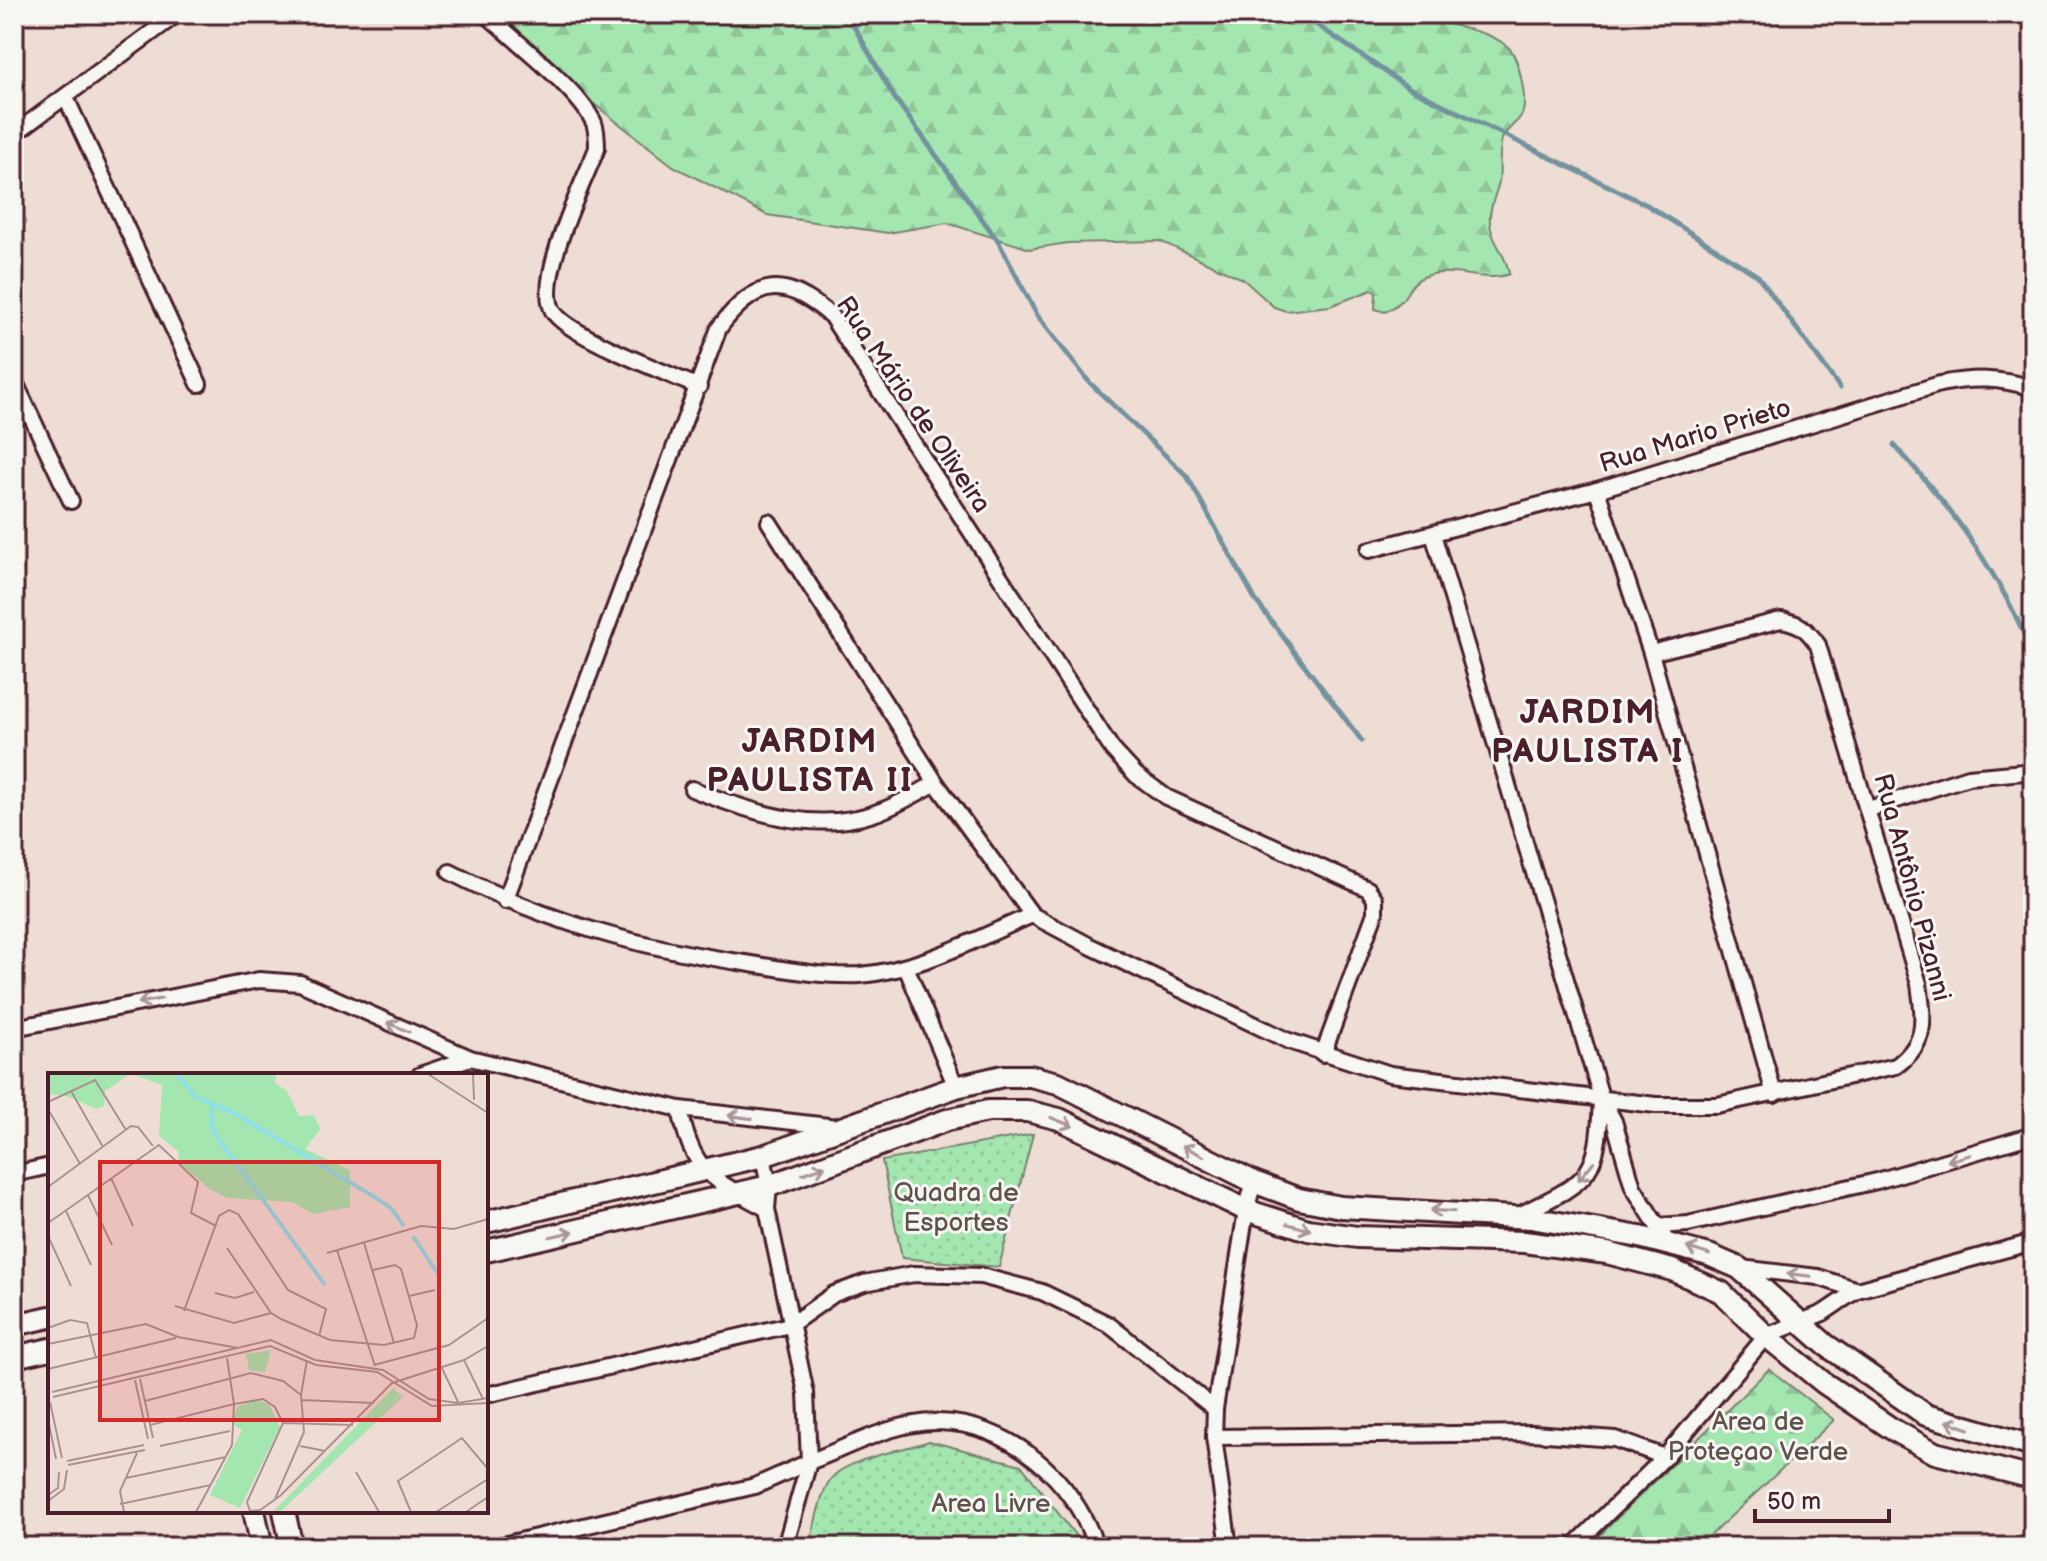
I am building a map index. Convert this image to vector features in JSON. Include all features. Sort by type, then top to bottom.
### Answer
[{"type":"street","points":[[14,134],[177,14]]},
{"type":"street","points":[[486,14],[575,98],[594,123],[597,135],[597,148],[551,271],[548,297],[552,310],[571,328],[699,387]]},
{"type":"street","points":[[66,98],[199,384]]},
{"type":"street","name":"Rua Mário de Oliveira","points":[[505,901],[719,328],[735,306],[755,291],[779,288],[808,296],[831,316],[1112,749],[1136,775],[1166,797],[1368,889],[1375,899],[1375,913],[1323,1054]]},
{"type":"street","name":"Rua Mario Prieto","points":[[1369,550],[1597,490],[1940,384],[1971,378],[2001,378],[2033,388]]},
{"type":"street","points":[[14,380],[71,501]]},
{"type":"street","points":[[1597,490],[1651,653],[1774,1094]]},
{"type":"street","points":[[450,872],[505,901],[569,925],[669,952],[811,974],[860,975],[906,967],[1032,915],[936,783],[769,522]]},
{"type":"street","points":[[1433,534],[1601,1097],[1614,1121],[1633,1187],[1663,1235]]},
{"type":"street","name":"Rua Antônio Pizanni","points":[[1032,915],[1106,954],[1323,1054],[1390,1074],[1656,1105],[1717,1105],[1896,1066],[1912,1054],[1921,1038],[1923,1014],[1919,984],[1818,645],[1808,630],[1795,622],[1781,620],[1651,653]]},
{"type":"street","points":[[1869,809],[1968,777],[2024,772]]},
{"type":"street","points":[[692,789],[755,814],[814,821],[855,819],[884,810],[936,783]]},
{"type":"street","points":[[906,967],[956,1087]]},
{"type":"street","points":[[14,1028],[259,980],[278,979],[300,983],[470,1058],[680,1109],[845,1127]]},
{"type":"street","points":[[426,1073],[470,1058]]},
{"type":"street","points":[[488,1222],[763,1156],[956,1087],[1003,1076],[1030,1076],[1058,1083],[1254,1182],[1299,1199],[1341,1207],[1516,1217],[1663,1235],[1739,1268],[1818,1277],[1857,1290]]},
{"type":"street","points":[[1516,1217],[1560,1194],[1586,1175],[1599,1150],[1601,1097]]},
{"type":"street","points":[[680,1109],[693,1156],[704,1172],[767,1209]]},
{"type":"street","points":[[488,1251],[769,1186],[947,1120],[988,1111],[1027,1111],[1059,1119],[1246,1210],[1308,1230],[1357,1237],[1524,1242],[1607,1253],[1672,1270],[1721,1292],[1766,1336],[1824,1383],[1935,1453],[2033,1478]]},
{"type":"street","points":[[1663,1235],[1688,1224],[1877,1181],[2033,1135]]},
{"type":"street","points":[[763,1156],[769,1186],[767,1209],[806,1393],[809,1462],[785,1547]]},
{"type":"street","points":[[14,1174],[48,1166]]},
{"type":"street","points":[[1229,1547],[1214,1437],[1215,1409],[1246,1210],[1254,1182]]},
{"type":"street","points":[[1573,1547],[1665,1457],[1766,1336],[1802,1324],[1857,1290],[2033,1242]]},
{"type":"street","points":[[1739,1268],[1864,1375],[1926,1415],[2033,1446]]},
{"type":"street","points":[[488,1395],[790,1325],[834,1294],[864,1283],[914,1274],[981,1276],[1042,1292],[1108,1324],[1215,1409]]},
{"type":"street","points":[[14,1325],[48,1317]]},
{"type":"street","points":[[14,1357],[48,1349]]},
{"type":"street","points":[[494,1547],[755,1486],[897,1428],[937,1422],[986,1430],[1038,1458],[1059,1481],[1091,1531],[1096,1547]]},
{"type":"street","points":[[1214,1437],[1533,1433],[1615,1439],[1665,1457]]},
{"type":"street","points":[[254,1513],[262,1547]]},
{"type":"street","points":[[284,1513],[292,1547]]},
{"type":"green space","points":[[490,14],[1424,14],[1498,40],[1512,52],[1519,70],[1523,110],[1502,139],[1499,182],[1490,217],[1492,232],[1509,274],[1488,277],[1432,274],[1416,281],[1399,303],[1385,312],[1375,309],[1376,293],[1372,290],[1330,306],[1286,311],[1274,307],[1243,279],[1160,241],[1068,243],[1030,249],[947,223],[888,233],[767,215],[673,166],[543,64]]},
{"type":"green space","name":"Quadra de Esportes","points":[[1033,1134],[999,1267],[902,1258],[882,1161]]},
{"type":"green space","name":"Area de Proteçao Verde","points":[[1769,1369],[1834,1420],[1698,1547],[1588,1547]]},
{"type":"green space","name":"Area Livre","points":[[929,1441],[1021,1465],[1075,1535],[1078,1547],[809,1547],[823,1494],[837,1473],[861,1461]]},
{"type":"waterway","points":[[847,14],[894,97],[998,241],[1037,315],[1089,382],[1187,476],[1256,601],[1362,741]]},
{"type":"waterway","points":[[1301,14],[1409,88],[1647,205],[1758,276],[1840,388]]},
{"type":"waterway","points":[[1894,445],[1974,544],[2007,599],[2033,656]]},
{"type":"district","name":"JARDIM PAULISTA I","points":[[1588,730]]},
{"type":"district","name":"JARDIM PAULISTA II","points":[[810,760]]}]
